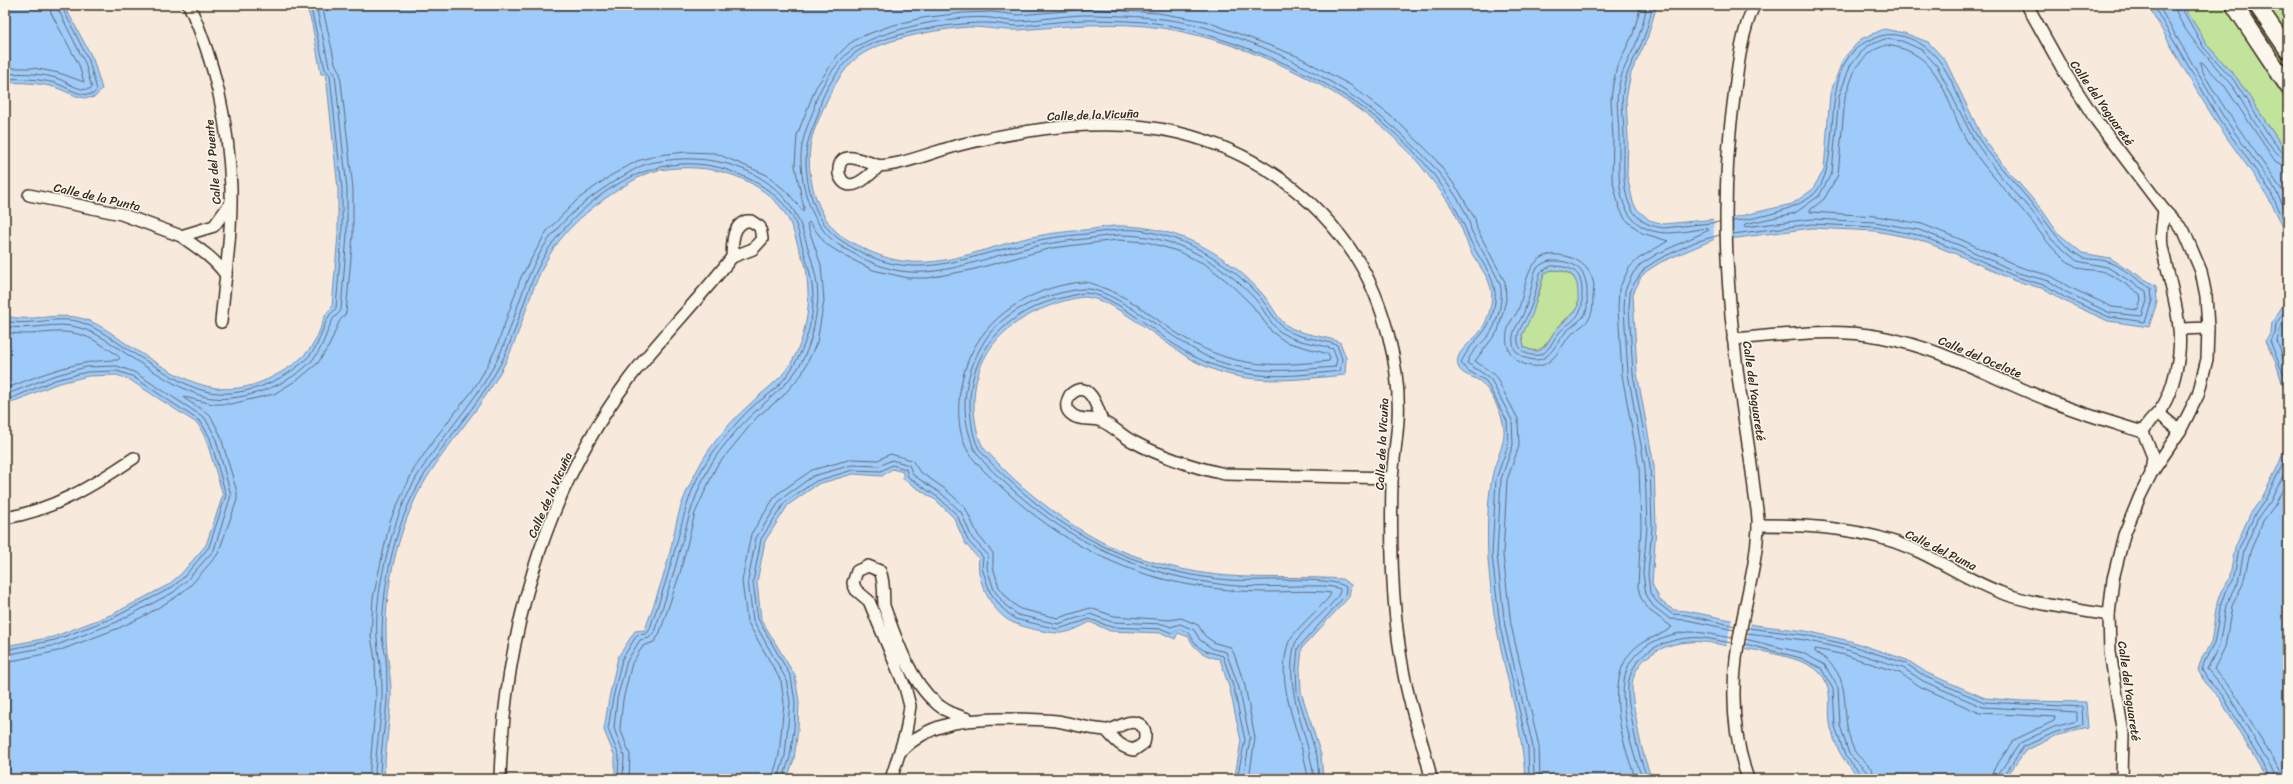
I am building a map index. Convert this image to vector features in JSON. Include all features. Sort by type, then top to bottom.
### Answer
[{"type":"street","name":"Calle del Puente","points":[[189,5],[210,61],[222,108],[228,147],[230,203],[226,275],[221,322]]},
{"type":"street","name":"Calle del Yaguareté","points":[[1748,779],[1736,736],[1733,708],[1736,657],[1753,574],[1758,525],[1733,339],[1725,248],[1725,203],[1730,120],[1740,44],[1754,5]]},
{"type":"street","name":"Calle del Yaguareté","points":[[2027,5],[2062,68],[2083,100],[2164,210],[2184,231],[2201,271],[2206,296],[2208,328],[2207,359],[2202,380],[2191,412],[2151,474],[2124,535],[2113,579],[2109,615],[2112,676],[2123,734],[2122,779]]},
{"type":"street","points":[[2234,5],[2288,86]]},
{"type":"street","points":[[2257,5],[2288,50]]},
{"type":"street","name":"Calle de la Vicuña","points":[[879,166],[900,163],[961,144],[1022,132],[1056,128],[1120,125],[1151,127],[1210,141],[1238,152],[1267,168],[1313,205],[1337,232],[1358,261],[1371,288],[1392,350],[1397,382],[1399,418],[1392,478],[1392,570],[1395,611],[1408,697],[1431,779]]},
{"type":"street","name":"Calle de la Punta","points":[[29,195],[121,214],[181,236],[207,254],[218,264],[226,275]]},
{"type":"street","points":[[181,236],[214,226],[230,203]]},
{"type":"street","points":[[2151,474],[2153,464],[2150,450],[2143,432],[2150,419],[2158,413],[2176,370],[2180,329],[2162,245],[2164,210]]},
{"type":"street","name":"Calle de la Vicuña","points":[[500,779],[505,699],[515,642],[530,582],[548,528],[565,488],[583,453],[628,380],[664,335],[732,257]]},
{"type":"street","points":[[2180,329],[2208,328]]},
{"type":"street","name":"Calle del Ocelote","points":[[1733,339],[1822,332],[1848,333],[1906,343],[1950,356],[2047,400],[2143,432]]},
{"type":"street","points":[[2158,413],[2180,431]]},
{"type":"street","points":[[1102,421],[1130,440],[1158,454],[1194,467],[1225,474],[1392,478]]},
{"type":"street","points":[[2150,450],[2166,451]]},
{"type":"street","points":[[5,518],[32,512],[78,494],[134,458]]},
{"type":"street","name":"Calle del Puma","points":[[1758,525],[1792,525],[1859,532],[1912,548],[2000,593],[2044,605],[2109,615]]},
{"type":"street","points":[[891,779],[909,718],[910,706],[905,687],[869,601],[860,595],[853,583],[857,571],[868,566],[880,571],[884,584],[883,595],[887,613],[903,652],[928,695],[947,711],[968,720]]},
{"type":"street","points":[[869,601],[875,601],[883,595]]},
{"type":"street","points":[[910,706],[916,699],[928,695]]},
{"type":"street","points":[[899,754],[909,743],[929,730],[953,722],[968,720],[1027,718],[1106,730]]},
{"type":"street","name":"Calle de la Vicuña","points":[[501,766],[506,779]]},
{"type":"green space","points":[[2183,5],[2224,5],[2288,104],[2288,153],[2236,77],[2208,46]]},
{"type":"green space","points":[[2238,5],[2247,5],[2288,66],[2288,79]]},
{"type":"green space","points":[[2264,5],[2285,5],[2288,8],[2288,41]]},
{"type":"green space","points":[[1551,270],[1560,271],[1573,276],[1578,287],[1579,294],[1577,310],[1562,323],[1545,345],[1536,350],[1531,350],[1524,347],[1522,335],[1539,293],[1544,274]]},
{"type":"water","points":[[5,5],[64,5],[93,59],[102,89],[95,97],[79,97],[54,87],[42,85],[5,83]]},
{"type":"water","points":[[306,5],[1657,5],[1647,39],[1631,73],[1626,99],[1628,138],[1627,176],[1633,202],[1636,208],[1649,220],[1664,224],[1736,217],[1792,204],[1812,190],[1824,170],[1830,94],[1843,59],[1861,39],[1884,29],[1904,33],[1928,42],[1945,60],[1981,135],[2004,166],[2042,210],[2058,233],[2082,253],[2110,258],[2156,286],[2157,302],[2149,327],[2108,321],[2062,300],[2045,289],[2015,281],[1956,254],[1917,239],[1875,231],[1812,228],[1737,238],[1715,239],[1661,262],[1641,277],[1633,294],[1637,373],[1654,466],[1656,527],[1652,584],[1660,600],[1674,610],[1687,611],[1755,625],[1806,631],[1850,641],[1907,660],[1927,673],[1985,698],[2022,701],[2086,702],[2088,728],[2058,735],[2025,751],[2005,779],[1861,779],[1845,761],[1839,751],[1831,728],[1829,691],[1827,684],[1824,678],[1812,666],[1770,653],[1709,642],[1690,642],[1670,645],[1651,654],[1637,668],[1633,677],[1632,696],[1637,726],[1644,756],[1652,779],[1525,779],[1524,760],[1518,723],[1494,612],[1488,559],[1489,497],[1494,469],[1503,441],[1504,427],[1499,410],[1488,390],[1482,383],[1462,372],[1457,361],[1461,352],[1479,333],[1485,323],[1490,310],[1492,297],[1490,285],[1486,276],[1470,250],[1456,215],[1444,196],[1425,171],[1401,144],[1373,120],[1341,97],[1306,77],[1270,60],[1233,46],[1197,35],[1144,26],[1091,25],[1020,30],[969,27],[908,36],[892,41],[863,53],[846,68],[840,76],[826,103],[811,142],[809,155],[811,181],[819,206],[834,230],[840,235],[879,255],[900,261],[940,261],[1023,239],[1060,232],[1119,226],[1144,228],[1164,232],[1184,238],[1202,246],[1220,256],[1236,268],[1265,297],[1279,318],[1286,325],[1302,332],[1340,342],[1346,358],[1345,375],[1278,380],[1245,378],[1212,369],[1194,361],[1135,320],[1107,304],[1095,299],[1084,297],[1071,299],[1032,313],[1017,322],[993,345],[984,359],[978,374],[974,410],[982,445],[1009,474],[1021,486],[1064,519],[1108,545],[1137,557],[1167,566],[1214,575],[1342,579],[1351,585],[1349,597],[1302,648],[1300,668],[1301,692],[1321,755],[1323,779],[1232,779],[1235,776],[1241,741],[1230,690],[1220,659],[1205,655],[1194,646],[1189,637],[1178,633],[1175,639],[1162,633],[1110,631],[1090,622],[1070,631],[1061,633],[1046,632],[1014,623],[1007,619],[993,605],[983,587],[980,577],[979,559],[965,543],[954,518],[937,501],[903,479],[903,472],[892,469],[882,476],[853,474],[818,484],[788,505],[765,541],[757,582],[761,619],[795,676],[799,702],[798,729],[794,759],[787,779],[615,779],[615,757],[604,730],[618,657],[635,631],[645,630],[668,560],[680,509],[702,461],[717,439],[730,424],[754,400],[777,381],[787,369],[795,357],[800,343],[806,322],[808,307],[808,288],[805,266],[795,236],[781,207],[765,192],[739,177],[711,170],[682,168],[664,169],[650,172],[630,183],[597,204],[577,221],[559,241],[549,255],[541,271],[511,352],[503,367],[483,400],[438,461],[418,493],[398,544],[390,580],[386,616],[386,642],[391,683],[391,700],[384,779],[5,779],[5,646],[53,637],[113,614],[168,585],[181,574],[206,545],[223,495],[206,439],[198,424],[130,380],[117,375],[88,376],[56,384],[5,405],[5,316],[25,318],[64,316],[84,319],[101,327],[150,359],[189,380],[207,386],[226,389],[246,387],[268,379],[291,366],[303,356],[315,341],[325,317],[332,307],[338,234],[338,189],[326,74],[321,74],[312,24]],"holes":[[[1551,270],[1569,273],[1575,279],[1578,289],[1578,308],[1574,314],[1558,327],[1548,343],[1541,350],[1530,350],[1524,347],[1522,335],[1532,315],[1544,274]]]},
{"type":"water","points":[[2148,5],[2183,5],[2208,46],[2236,77],[2288,153],[2288,242],[2282,225],[2266,194],[2206,106]]},
{"type":"water","points":[[2288,298],[2288,402],[2276,363],[2265,341],[2271,333],[2272,322]]},
{"type":"water","points":[[2288,440],[2288,779],[2267,779],[2220,699],[2205,683],[2198,670],[2202,657],[2211,643],[2217,603],[2221,591],[2229,580],[2235,548],[2250,514],[2262,498],[2278,466]]},
{"type":"pier","points":[[1733,215],[1733,240],[1714,241],[1713,216]]},
{"type":"pier","points":[[1732,619],[1751,622],[1745,650],[1726,648]]}]
